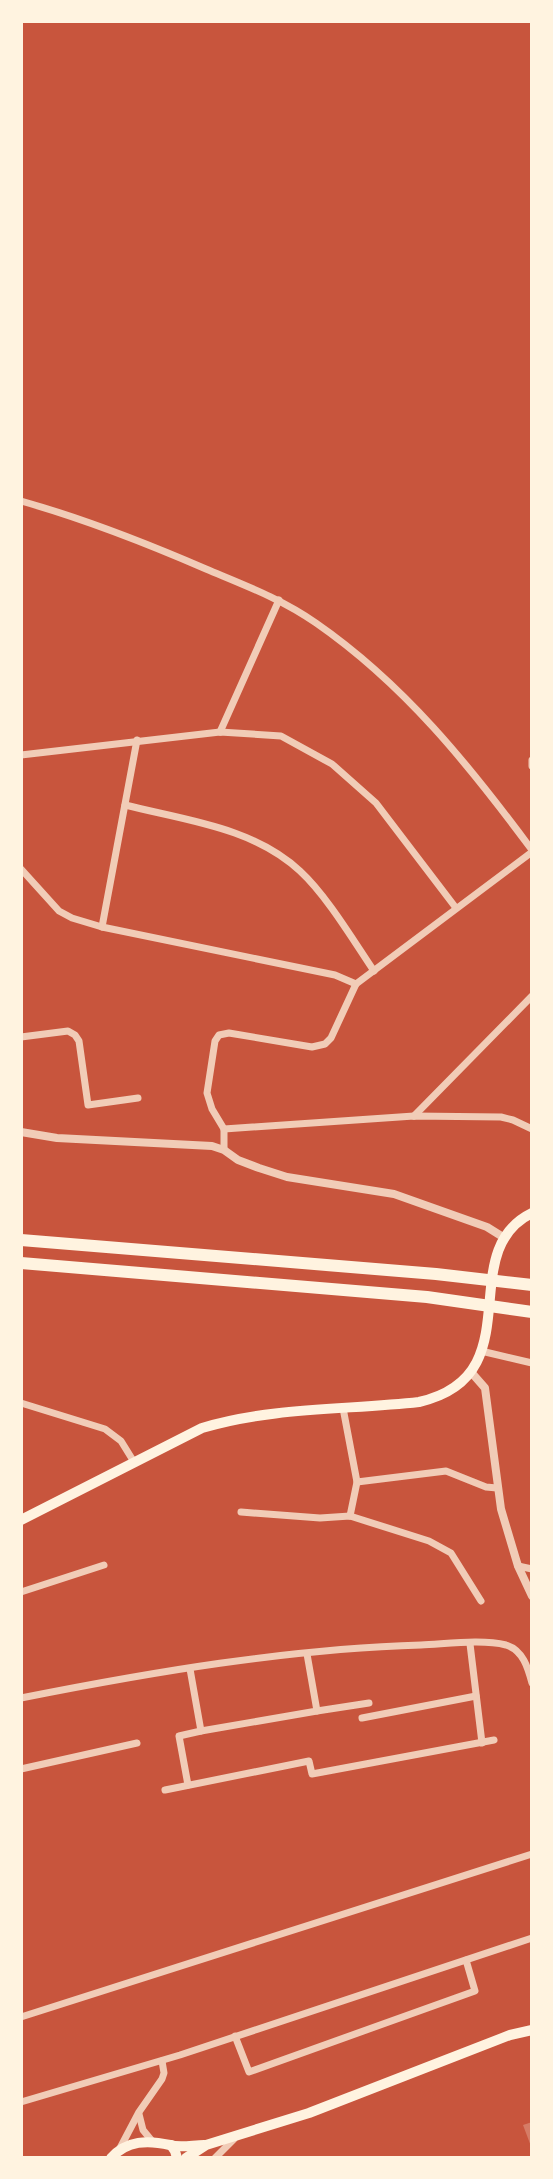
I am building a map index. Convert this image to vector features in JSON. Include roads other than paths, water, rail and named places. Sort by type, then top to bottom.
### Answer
[{"type":"highway","points":[[21,1240],[436,1273],[532,1285]]},
{"type":"highway","points":[[21,1263],[427,1297],[532,1312]]},
{"type":"main road","points":[[21,1520],[202,1428],[231,1419],[431,1399],[453,1390],[471,1372],[481,1351],[496,1256],[503,1237],[516,1223],[532,1213]]},
{"type":"main road","points":[[115,2154],[135,2143],[152,2141],[171,2146],[206,2145],[238,2136],[309,2113],[510,2035],[532,2030]]},
{"type":"main road","points":[[186,2158],[206,2145]]},
{"type":"main road","points":[[171,2146],[177,2158]]},
{"type":"street","points":[[21,501],[108,529],[279,600],[315,622],[350,648],[414,704],[482,783],[532,851],[356,985],[334,1034],[320,1046],[312,1047],[229,1033],[219,1035],[215,1041],[207,1093],[212,1109],[225,1129],[224,1150]]},
{"type":"street","points":[[220,732],[279,600]]},
{"type":"street","points":[[21,755],[220,732],[281,736],[332,764],[376,803],[456,908]]},
{"type":"street","points":[[102,927],[137,740]]},
{"type":"street","points":[[532,760],[532,766]]},
{"type":"street","points":[[125,805],[222,829],[266,846],[300,871],[329,906],[374,971]]},
{"type":"street","points":[[21,869],[59,911],[72,918],[102,927],[335,975],[356,985]]},
{"type":"street","points":[[414,1116],[532,996]]},
{"type":"street","points":[[21,1037],[65,1031],[75,1035],[79,1041],[88,1105],[138,1098]]},
{"type":"street","points":[[225,1129],[414,1116],[501,1117],[532,1129]]},
{"type":"street","points":[[21,1132],[57,1138],[212,1146],[224,1150],[238,1160],[287,1177],[394,1194],[477,1223],[503,1237]]},
{"type":"street","points":[[481,1351],[532,1363]]},
{"type":"street","points":[[471,1372],[482,1382],[487,1394],[497,1488],[518,1566],[532,1596]]},
{"type":"street","points":[[21,1403],[105,1429],[121,1441],[134,1462]]},
{"type":"street","points":[[344,1408],[357,1482],[351,1516]]},
{"type":"street","points":[[357,1482],[446,1471],[486,1487],[497,1488]]},
{"type":"street","points":[[241,1512],[320,1518],[351,1516],[429,1541],[447,1549],[481,1601]]},
{"type":"street","points":[[21,1592],[104,1565]]},
{"type":"street","points":[[518,1566],[532,1569]]},
{"type":"street","points":[[470,1644],[482,1743]]},
{"type":"street","points":[[21,1698],[190,1669],[307,1654],[373,1647],[470,1644],[505,1645],[514,1649],[525,1661],[532,1683]]},
{"type":"street","points":[[307,1654],[317,1711]]},
{"type":"street","points":[[190,1669],[201,1731]]},
{"type":"street","points":[[362,1718],[476,1696]]},
{"type":"street","points":[[188,1785],[179,1736],[369,1703]]},
{"type":"street","points":[[165,1790],[309,1761],[312,1774],[494,1740]]},
{"type":"street","points":[[21,1769],[137,1743]]},
{"type":"street","points":[[21,2017],[532,1854]]},
{"type":"street","points":[[21,2102],[162,2060],[532,1938]]},
{"type":"street","points":[[235,2036],[249,2072],[475,1991],[466,1960]]},
{"type":"street","points":[[115,2154],[162,2079],[162,2060]]},
{"type":"street","points":[[139,2112],[142,2130],[152,2141]]},
{"type":"street","points":[[215,2158],[238,2136]]}]
